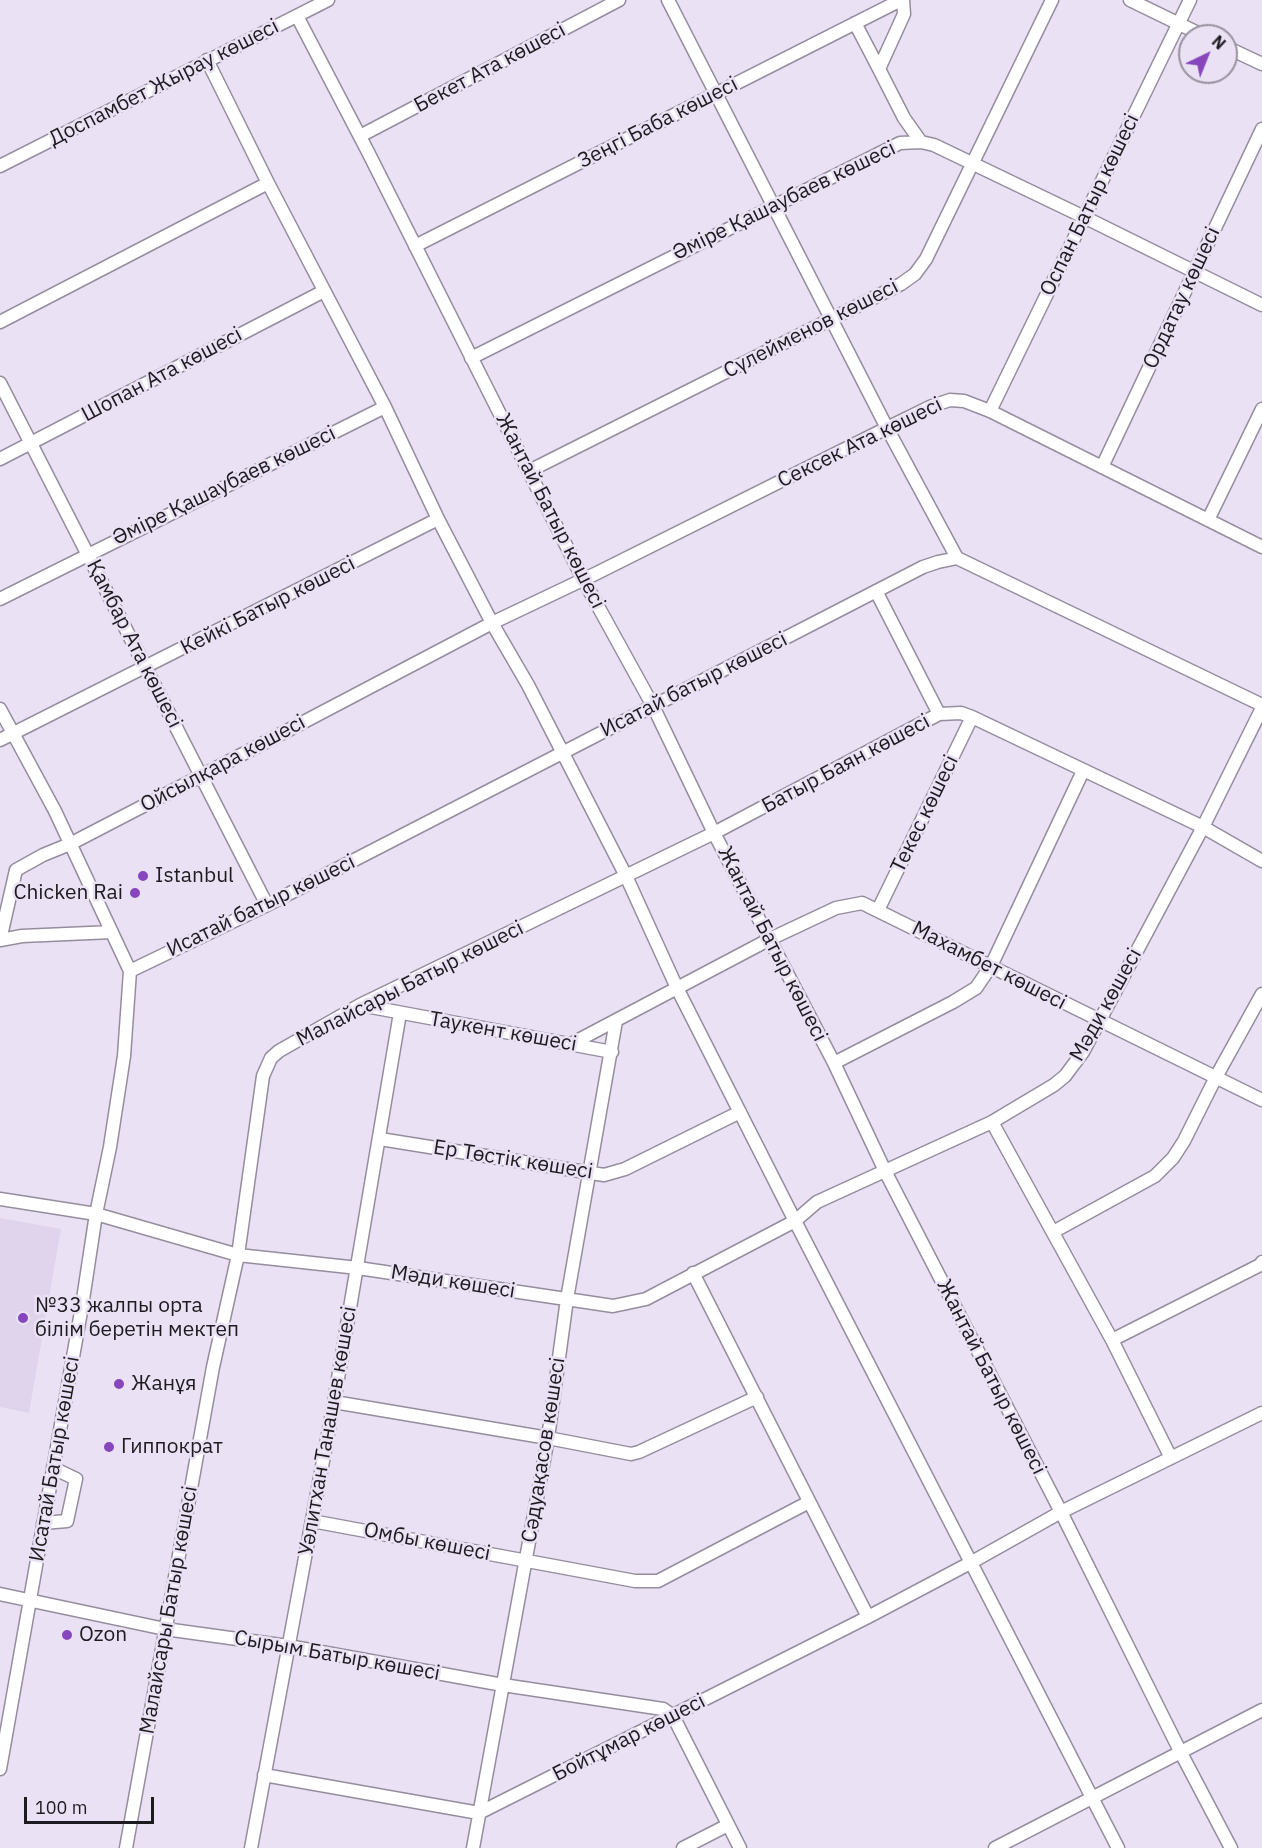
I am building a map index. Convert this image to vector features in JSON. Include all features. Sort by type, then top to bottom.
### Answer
[{"type":"street","name":"Доспамбет Жырау көшесі","points":[[0,166],[328,0]]},
{"type":"street","name":"Бекет Ата көшесі","points":[[360,136],[619,0]]},
{"type":"street","points":[[668,0],[887,428],[957,558],[1262,707]]},
{"type":"street","points":[[879,69],[904,14],[902,0]]},
{"type":"street","name":"Зеңгі Баба көшесі","points":[[415,246],[902,0]]},
{"type":"street","name":"Сүлейменов көшесі","points":[[529,471],[902,284],[915,274],[926,259],[1052,0]]},
{"type":"street","points":[[1130,0],[1179,24]]},
{"type":"street","name":"Оспан Батыр көшесі","points":[[1179,24],[1190,0]]},
{"type":"street","name":"Жантай Батыр көшесі","points":[[297,16],[360,136],[583,579],[653,706],[714,833],[834,1063],[885,1171],[1231,1848]]},
{"type":"street","points":[[855,23],[904,118],[921,142]]},
{"type":"street","name":"Оспан Батыр көшесі","points":[[990,411],[1178,26]]},
{"type":"street","points":[[1238,53],[1262,64]]},
{"type":"street","points":[[207,60],[268,183],[385,406],[438,519],[492,623],[528,685],[626,876],[677,988],[795,1221],[1118,1848]]},
{"type":"street","name":"Ордатау көшесі","points":[[1102,467],[1262,129]]},
{"type":"street","name":"Әміре Қашаубаев көшесі","points":[[471,358],[900,142],[921,142],[934,145],[1262,305]]},
{"type":"street","points":[[0,322],[268,183]]},
{"type":"street","name":"Шопан Ата көшесі","points":[[0,459],[324,291]]},
{"type":"street","name":"Қамбар Ата көшесі","points":[[0,382],[267,905]]},
{"type":"street","name":"Сексек Ата көшесі","points":[[492,623],[932,406],[950,400],[964,401],[990,411],[1262,547]]},
{"type":"street","name":"Әміре Қашаубаев көшесі","points":[[0,599],[385,406]]},
{"type":"street","points":[[1208,520],[1262,409]]},
{"type":"street","name":"Кейкі Батыр көшесі","points":[[0,740],[438,519]]},
{"type":"street","name":"Исатай батыр көшесі","points":[[130,971],[267,905],[923,567],[957,558]]},
{"type":"street","points":[[876,591],[939,714]]},
{"type":"street","name":"Ойсылқара көшесі","points":[[0,940],[16,870],[492,623]]},
{"type":"street","name":"Мәди көшесі","points":[[0,1199],[96,1214],[238,1255],[358,1268],[613,1306],[646,1299],[795,1221],[817,1202],[992,1122],[1054,1086],[1065,1076],[1083,1052],[1203,827],[1262,707]]},
{"type":"street","points":[[0,708],[38,777],[130,971]]},
{"type":"street","name":"Батыр Баян көшесі","points":[[626,876],[714,833],[939,714],[961,713],[1203,827],[1262,861]]},
{"type":"street","name":"Текес көшесі","points":[[878,910],[972,717]]},
{"type":"street","points":[[834,1063],[976,988],[991,966],[1083,771]]},
{"type":"street","name":"Малайсары Батыр көшесі","points":[[126,1848],[213,1367],[238,1255],[263,1076],[271,1058],[279,1051],[360,1005],[626,876]]},
{"type":"street","name":"Махамбет көшесі","points":[[571,1044],[770,939],[836,908],[862,903],[1262,1100]]},
{"type":"street","points":[[0,940],[22,936],[112,932]]},
{"type":"street","name":"Исатай Батыр көшесі","points":[[0,1769],[96,1214],[110,1147],[124,1056],[130,971]]},
{"type":"street","points":[[1053,1232],[1155,1176],[1173,1158],[1262,994]]},
{"type":"street","name":"Таукент көшесі","points":[[360,1005],[612,1052]]},
{"type":"street","name":"Уәлитхан Танашев көшесі","points":[[251,1848],[358,1268],[400,1013]]},
{"type":"street","name":"Сәдуақасов көшесі","points":[[473,1848],[548,1438],[567,1299],[616,1021]]},
{"type":"street","name":"Ер Төстік көшесі","points":[[380,1139],[604,1175],[625,1169],[740,1112]]},
{"type":"street","points":[[992,1122],[1112,1340],[1172,1458]]},
{"type":"street","points":[[1112,1340],[1262,1262]]},
{"type":"street","points":[[693,1274],[868,1617]]},
{"type":"street","points":[[334,1402],[631,1454],[757,1397]]},
{"type":"street","name":"Бойтұмар көшесі","points":[[479,1813],[868,1617],[972,1563],[1061,1512],[1262,1413]]},
{"type":"street","points":[[43,1523],[67,1521],[76,1479],[53,1468]]},
{"type":"street","name":"Омбы көшесі","points":[[312,1521],[635,1581],[658,1581],[809,1502]]},
{"type":"street","name":"Сырым Батыр көшесі","points":[[0,1594],[165,1629],[288,1646],[503,1684],[663,1709],[673,1716]]},
{"type":"street","points":[[995,1848],[1262,1710]]},
{"type":"street","points":[[673,1716],[740,1848]]},
{"type":"street","points":[[264,1775],[479,1813]]},
{"type":"street","points":[[683,1848],[728,1825]]},
{"type":"shaded area","name":"№33 жалпы орта білім беретін мектеп","points":[[0,1218],[61,1229],[29,1413],[0,1407]]},
{"type":"place","name":"Istanbul","points":[[143,876]]},
{"type":"place","name":"Chicken Rai","points":[[135,893]]},
{"type":"place","name":"№33 жалпы орта білім беретін мектеп","points":[[23,1318]]},
{"type":"place","name":"Жанұя","points":[[119,1384]]},
{"type":"place","name":"Гиппократ","points":[[109,1447]]},
{"type":"place","name":"Ozon","points":[[67,1635]]}]
